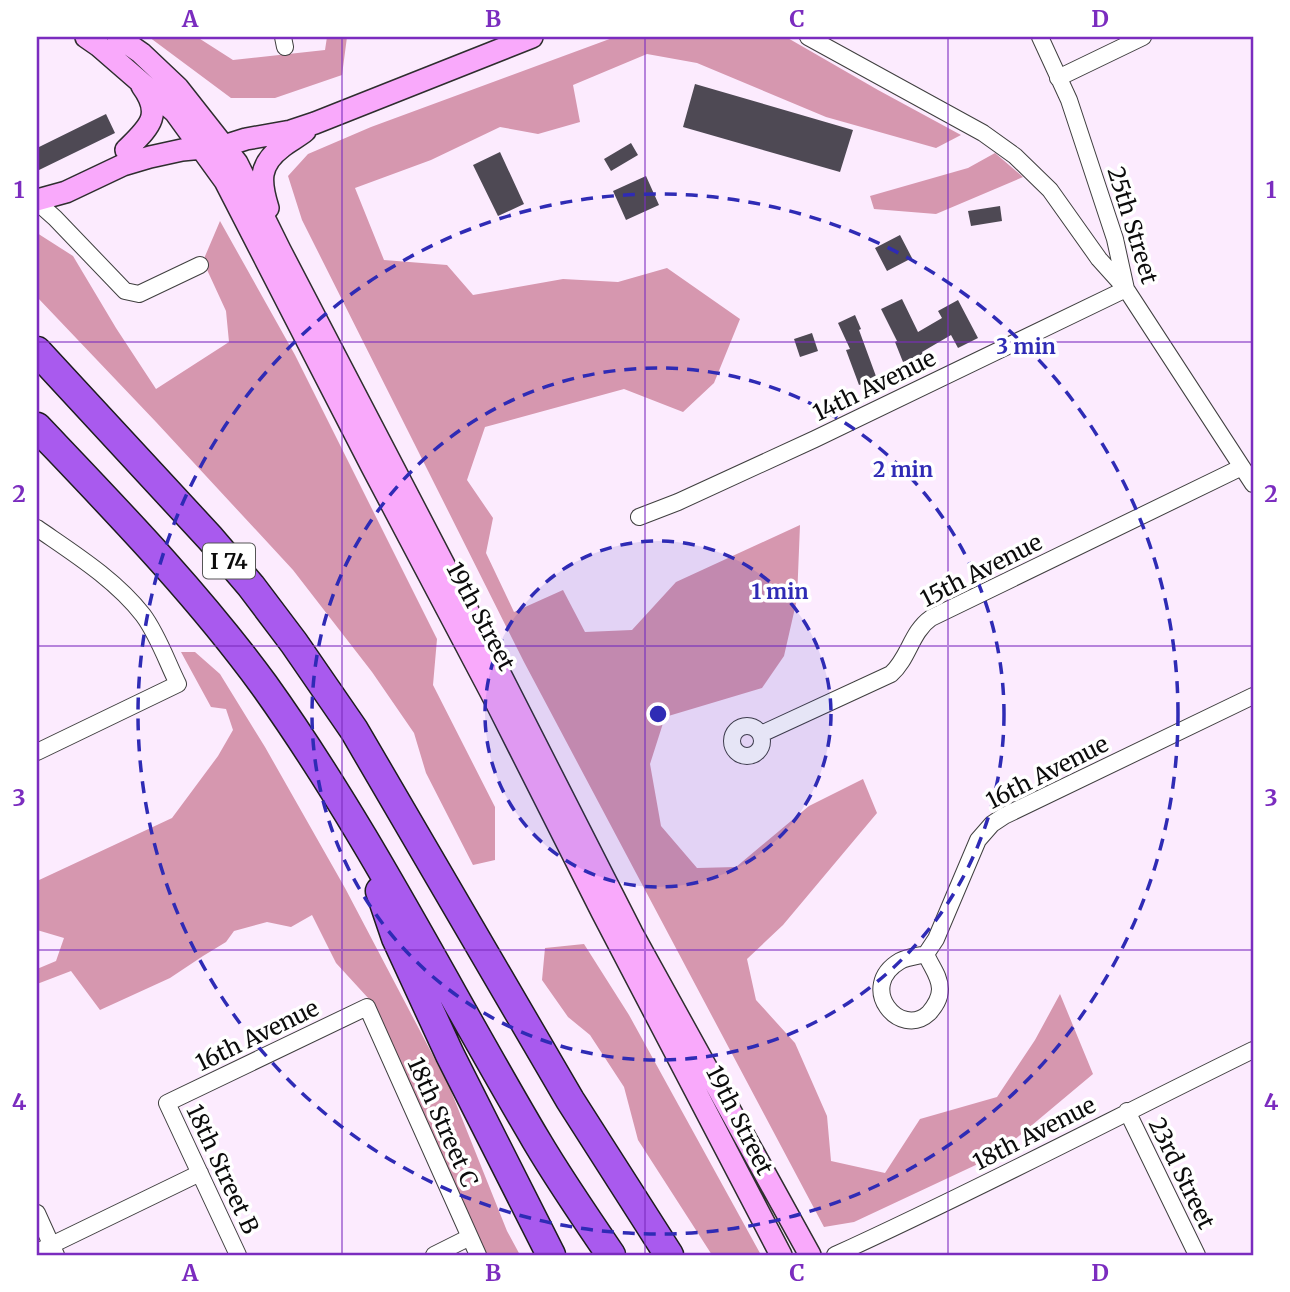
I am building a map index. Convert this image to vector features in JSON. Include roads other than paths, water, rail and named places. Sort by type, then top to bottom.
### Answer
[{"type":"highway","name":"I 74","points":[[37,351],[210,538],[295,643],[354,730],[570,1100],[669,1255]]},
{"type":"highway","name":"I 74","points":[[37,427],[151,548],[220,628],[264,686],[362,835],[536,1140],[611,1255]]},
{"type":"highway","points":[[362,835],[396,938],[450,1055],[551,1255]]},
{"type":"main road","name":"19th Street","points":[[86,37],[237,163],[632,933],[810,1255]]},
{"type":"main road","name":"19th Street","points":[[118,37],[141,53],[178,89],[208,141],[225,181],[372,467],[781,1255]]},
{"type":"main road","points":[[37,201],[69,177],[126,150],[170,139],[246,139],[290,131],[532,37]]},
{"type":"main road","points":[[126,150],[145,131],[153,118],[150,97],[134,76]]},
{"type":"main road","points":[[280,250],[263,192],[263,171],[272,156],[315,123]]},
{"type":"main road","points":[[37,201],[66,192],[123,165],[208,141]]},
{"type":"street","points":[[808,37],[983,133],[1015,156],[1049,190],[1099,259],[1126,289]]},
{"type":"street","name":"25th Street","points":[[1040,37],[1069,100],[1115,239],[1126,289],[1253,484]]},
{"type":"street","points":[[1058,78],[1143,37]]},
{"type":"street","points":[[37,201],[125,291],[139,294],[200,265]]},
{"type":"street","name":"14th Avenue","points":[[639,517],[815,439],[1126,289]]},
{"type":"street","name":"15th Avenue","points":[[761,734],[891,674],[918,630],[931,618],[1241,467]]},
{"type":"street","points":[[37,528],[105,578],[137,608],[178,684],[37,752]]},
{"type":"street","name":"16th Avenue","points":[[926,954],[936,939],[978,840],[992,824],[1253,696]]},
{"type":"street","name":"16th Avenue","points":[[167,1103],[367,1007]]},
{"type":"street","name":"18th Street C","points":[[367,1007],[478,1255]]},
{"type":"street","name":"18th Avenue","points":[[835,1255],[1253,1050]]},
{"type":"street","name":"18th Street B","points":[[167,1103],[238,1255]]},
{"type":"street","name":"23rd Street","points":[[1127,1111],[1196,1255]]},
{"type":"street","points":[[37,1213],[48,1251],[200,1173]]},
{"type":"street","points":[[434,1255],[470,1237]]}]
